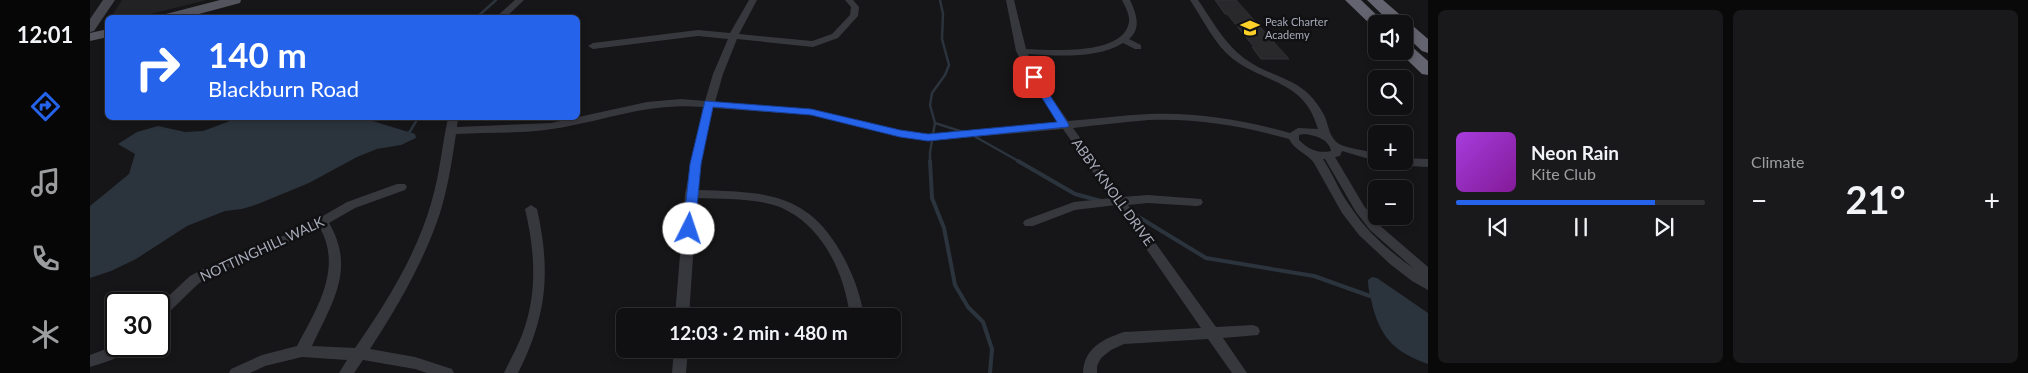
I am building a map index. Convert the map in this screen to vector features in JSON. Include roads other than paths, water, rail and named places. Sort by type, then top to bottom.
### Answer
[{"type":"highway","points":[[1352,0],[1368,15]]},
{"type":"highway","points":[[1374,0],[1391,15]]},
{"type":"highway","points":[[1415,51],[1428,69]]},
{"type":"main road","points":[[90,28],[109,0]]},
{"type":"main road","points":[[178,15],[235,0]]},
{"type":"main road","points":[[90,37],[105,34]]},
{"type":"street","points":[[502,15],[520,0]]},
{"type":"street","points":[[683,308],[691,194],[701,134],[709,104],[734,35],[753,0]]},
{"type":"street","points":[[593,46],[639,42],[689,33],[734,35],[798,44],[813,44],[835,36],[854,16],[855,7],[849,0]]},
{"type":"street","name":"ABBY KNOLL DRIVE","points":[[1010,0],[1021,52],[1039,87],[1240,373]]},
{"type":"street","points":[[1021,52],[1084,52],[1106,48],[1124,40],[1130,32],[1133,21],[1126,0]]},
{"type":"street","points":[[1194,0],[1234,55],[1296,88],[1310,100],[1360,209],[1403,261],[1428,274]]},
{"type":"street","points":[[1124,40],[1138,46]]},
{"type":"street","points":[[451,132],[537,128],[565,124],[656,104],[709,104],[811,112],[900,134],[928,138],[1150,117],[1185,118],[1250,125],[1293,137],[1301,148],[1313,154],[1333,152],[1368,158]]},
{"type":"street","points":[[1311,131],[1314,117],[1318,114]]},
{"type":"street","points":[[346,373],[388,310],[422,244],[442,184],[453,120]]},
{"type":"street","points":[[1293,137],[1298,132],[1311,131],[1326,136]]},
{"type":"street","points":[[1313,154],[1356,224],[1403,261],[1428,285]]},
{"type":"street","points":[[1413,162],[1428,163]]},
{"type":"street","name":"NOTTINGHILL WALK","points":[[170,303],[194,280],[207,272],[291,238],[351,205],[401,187]]},
{"type":"street","points":[[691,194],[746,196],[772,200],[791,207],[809,218],[831,242],[855,301],[856,308]]},
{"type":"street","points":[[1029,223],[1074,206],[1148,199],[1198,202]]},
{"type":"street","points":[[511,373],[527,337],[539,297],[540,254],[538,235],[531,209]]},
{"type":"street","points":[[302,351],[333,284],[337,270],[335,241],[323,222]]},
{"type":"street","points":[[1090,373],[1095,354],[1107,343],[1124,338],[1253,331]]},
{"type":"street","points":[[236,373],[262,361],[302,351],[373,356],[415,363],[447,373]]},
{"type":"street","points":[[90,361],[105,355]]},
{"type":"street","points":[[679,373],[680,358]]},
{"type":"waterway","points":[[479,15],[496,0]]},
{"type":"waterway","points":[[935,123],[930,105],[932,93],[945,75],[949,65],[942,39],[943,14],[940,0]]},
{"type":"waterway","points":[[404,133],[409,133],[417,120]]},
{"type":"waterway","points":[[930,161],[935,123]]},
{"type":"waterway","points":[[935,123],[966,133]]},
{"type":"waterway","points":[[974,136],[1020,162]]},
{"type":"waterway","points":[[930,161],[932,198],[944,228],[955,285],[968,307],[983,322],[992,349],[990,373]]},
{"type":"waterway","points":[[1018,161],[1075,194],[1101,201]]},
{"type":"waterway","points":[[1132,213],[1206,258],[1314,276],[1370,296]]},
{"type":"place","name":"Peak Charter Academy","points":[[1250,28]]}]
